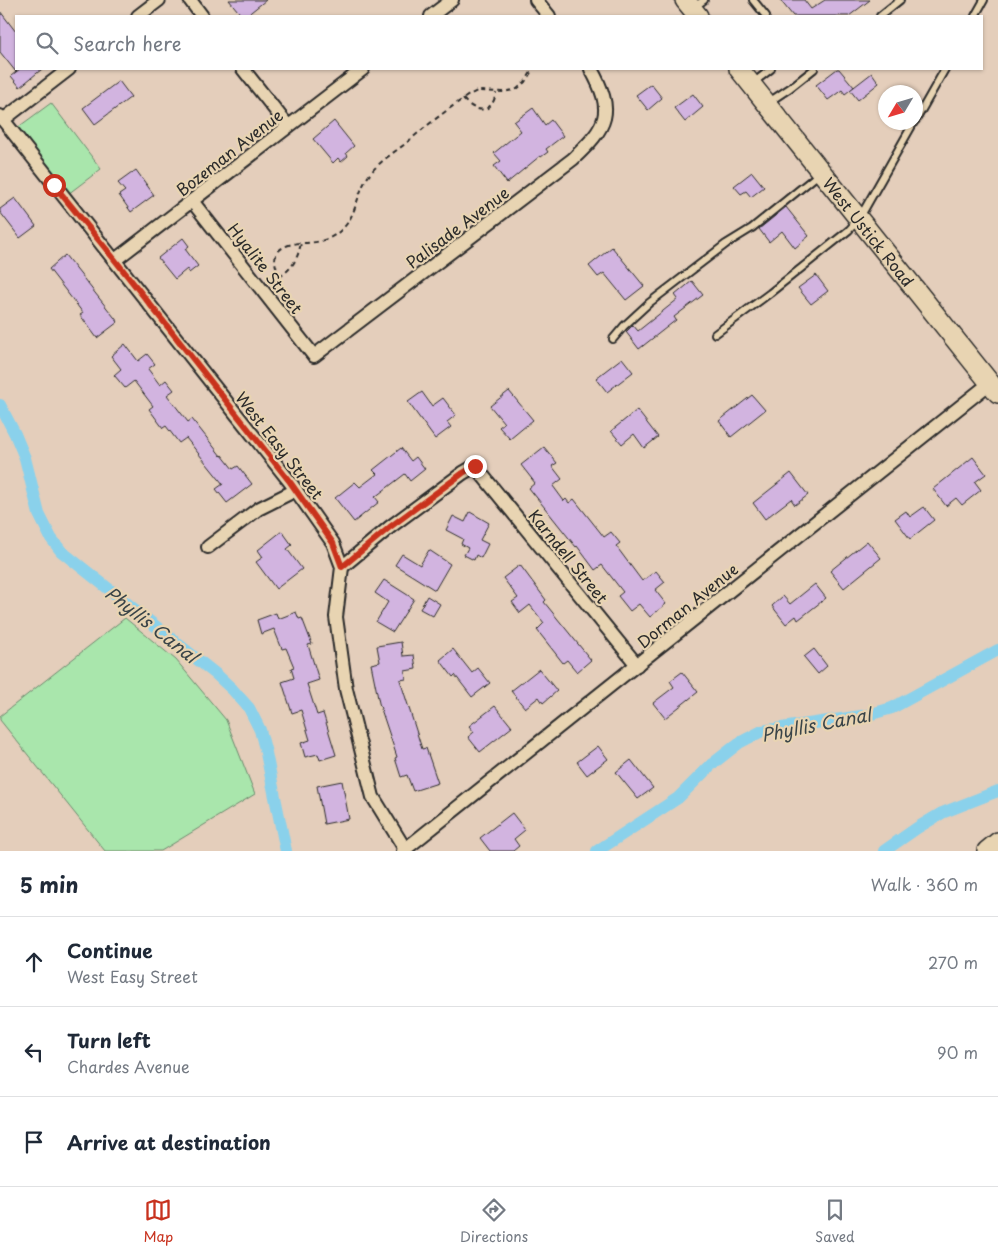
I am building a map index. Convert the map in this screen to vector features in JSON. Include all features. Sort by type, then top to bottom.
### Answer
[{"type":"main road","name":"West Ustick Road","points":[[740,70],[994,388]]},
{"type":"main road","points":[[987,851],[998,842]]},
{"type":"street","points":[[139,15],[159,0]]},
{"type":"street","points":[[190,0],[201,15]]},
{"type":"street","points":[[432,15],[452,0]]},
{"type":"street","points":[[536,0],[548,15]]},
{"type":"street","points":[[1,118],[69,70]]},
{"type":"street","points":[[244,70],[288,126]]},
{"type":"street","name":"Bozeman Avenue","points":[[115,260],[362,70]]},
{"type":"street","name":"Palisade Avenue","points":[[314,356],[585,148],[596,135],[602,124],[605,112],[605,100],[592,70]]},
{"type":"street","name":"West Easy Street","points":[[1,118],[296,490],[333,543],[342,567],[336,617],[346,689],[373,797],[404,850]]},
{"type":"street","name":"Hyalite Street","points":[[192,201],[314,356]]},
{"type":"street","name":"Dorman Avenue","points":[[404,850],[637,665],[994,388]]},
{"type":"street","name":"Karndell Street","points":[[342,567],[390,527],[475,466],[637,665]]},
{"type":"street","points":[[208,547],[258,509],[296,490]]},
{"type":"lane","points":[[753,0],[765,15]]},
{"type":"lane","points":[[881,15],[900,0]]},
{"type":"lane","points":[[976,15],[984,0]]},
{"type":"lane","points":[[752,84],[770,70]]},
{"type":"lane","points":[[767,104],[813,70]]},
{"type":"lane","points":[[923,107],[944,70]]},
{"type":"lane","points":[[716,334],[849,230],[859,219],[910,130]]},
{"type":"lane","points":[[613,339],[624,326],[655,298],[726,244],[752,228],[822,172]]},
{"type":"path","points":[[281,276],[277,271],[274,261],[278,251],[286,245],[318,242],[331,238],[342,230],[351,219],[365,182],[374,170],[408,141],[468,94],[477,91],[504,92],[517,89],[526,82],[532,70]]},
{"type":"path","points":[[462,99],[472,107],[482,110],[493,104],[496,92]]},
{"type":"path","points":[[262,290],[294,264],[299,254],[301,243]]},
{"type":"green space","points":[[51,103],[101,169],[68,194],[17,128]]},
{"type":"green space","points":[[125,618],[176,660],[226,720],[255,794],[161,851],[105,851],[0,720],[0,716]]},
{"type":"building","points":[[229,0],[266,0],[247,15],[241,15]]},
{"type":"building","points":[[780,0],[804,0],[811,9],[825,0],[870,0],[850,15],[792,15]]},
{"type":"building","points":[[0,11],[15,31],[16,72],[0,52]]},
{"type":"building","points":[[19,70],[41,70],[20,87],[11,76]]},
{"type":"building","points":[[836,70],[840,70],[854,87],[845,94],[842,90],[828,100],[816,85]]},
{"type":"building","points":[[872,73],[879,83],[858,100],[850,90]]},
{"type":"building","points":[[119,81],[131,97],[95,124],[83,108]]},
{"type":"building","points":[[651,84],[662,98],[648,110],[636,95]]},
{"type":"building","points":[[693,94],[703,107],[685,122],[674,108]]},
{"type":"building","points":[[533,108],[545,125],[551,120],[563,136],[546,149],[548,152],[540,156],[507,183],[494,166],[501,161],[494,153],[521,131],[514,122]]},
{"type":"building","points":[[334,121],[354,146],[346,153],[348,156],[341,162],[338,158],[333,163],[313,139]]},
{"type":"building","points":[[136,170],[154,195],[131,212],[119,195],[125,191],[118,183]]},
{"type":"building","points":[[752,172],[764,187],[751,197],[746,191],[741,194],[734,186]]},
{"type":"building","points":[[15,198],[36,226],[20,238],[0,212],[0,209]]},
{"type":"building","points":[[786,207],[809,236],[795,248],[782,231],[769,242],[759,229]]},
{"type":"building","points":[[183,238],[189,246],[185,249],[198,266],[189,273],[187,269],[175,279],[158,258]]},
{"type":"building","points":[[612,247],[644,286],[626,300],[604,273],[598,277],[589,266]]},
{"type":"building","points":[[65,255],[118,322],[97,338],[80,315],[83,313],[49,269]]},
{"type":"building","points":[[816,275],[828,291],[811,304],[798,288]]},
{"type":"building","points":[[692,281],[703,295],[674,317],[676,320],[639,349],[626,332],[633,325],[638,331],[678,299],[675,295]]},
{"type":"building","points":[[125,344],[138,361],[147,354],[155,364],[148,369],[160,385],[166,380],[174,390],[167,395],[188,422],[192,419],[233,469],[238,466],[252,484],[227,503],[216,489],[223,484],[186,438],[179,443],[166,426],[163,428],[149,409],[153,406],[134,381],[125,388],[114,375],[121,369],[111,356]]},
{"type":"building","points":[[622,358],[633,372],[607,392],[596,378]]},
{"type":"building","points":[[509,391],[533,420],[510,439],[499,427],[504,423],[490,406]]},
{"type":"building","points":[[422,392],[432,406],[443,398],[456,415],[447,422],[451,427],[435,439],[408,402]]},
{"type":"building","points":[[752,395],[765,410],[731,437],[719,421]]},
{"type":"building","points":[[637,410],[658,437],[644,448],[634,434],[622,444],[611,431]]},
{"type":"building","points":[[544,447],[557,463],[552,466],[562,479],[553,486],[564,501],[566,499],[569,503],[574,499],[604,537],[611,532],[620,543],[616,546],[642,581],[656,571],[665,582],[655,590],[666,604],[650,617],[639,604],[630,611],[618,596],[623,592],[602,565],[595,570],[529,488],[535,483],[521,465]]},
{"type":"building","points":[[401,448],[411,461],[416,457],[425,469],[410,481],[405,474],[375,497],[379,502],[354,522],[335,498],[355,482],[360,487],[377,474],[373,470]]},
{"type":"building","points":[[973,457],[986,474],[975,482],[981,490],[962,505],[956,498],[946,506],[933,489]]},
{"type":"building","points":[[791,473],[808,495],[795,505],[791,499],[765,519],[753,503]]},
{"type":"building","points":[[924,507],[934,520],[910,539],[895,519],[906,511],[910,517]]},
{"type":"building","points":[[470,512],[489,523],[480,540],[488,544],[481,558],[476,555],[474,560],[464,555],[468,548],[461,544],[463,539],[446,530],[453,516],[465,522]]},
{"type":"building","points":[[282,531],[292,545],[287,549],[302,569],[276,589],[256,562],[263,557],[258,550]]},
{"type":"building","points":[[867,541],[881,558],[844,588],[830,571]]},
{"type":"building","points":[[429,550],[450,564],[435,590],[395,565],[402,554],[420,565]]},
{"type":"building","points":[[520,565],[546,600],[544,602],[591,660],[577,672],[567,660],[563,663],[537,630],[544,623],[530,605],[520,613],[512,602],[518,598],[503,578]]},
{"type":"building","points":[[384,580],[414,599],[393,632],[376,622],[388,602],[375,593]]},
{"type":"building","points":[[815,584],[826,598],[798,620],[796,616],[786,624],[772,606],[783,596],[790,604]]},
{"type":"building","points":[[427,596],[440,604],[433,616],[420,609]]},
{"type":"building","points":[[296,612],[299,619],[302,618],[312,644],[308,645],[319,680],[307,684],[317,715],[323,713],[336,755],[320,760],[318,754],[305,757],[301,743],[310,740],[301,710],[292,713],[282,682],[294,678],[291,668],[294,667],[286,648],[282,649],[274,629],[261,634],[257,620],[276,613],[278,619]]},
{"type":"building","points":[[401,642],[403,656],[414,655],[416,669],[405,671],[406,679],[400,680],[422,749],[426,748],[438,783],[413,791],[407,775],[401,777],[395,758],[397,757],[379,703],[371,664],[380,662],[377,646]]},
{"type":"building","points":[[453,649],[472,673],[478,668],[490,683],[472,697],[455,675],[453,677],[440,660]]},
{"type":"building","points":[[814,649],[827,666],[818,674],[804,657]]},
{"type":"building","points":[[539,669],[557,691],[543,703],[539,697],[525,708],[511,691]]},
{"type":"building","points":[[682,672],[698,692],[665,718],[653,703],[674,687],[670,681]]},
{"type":"building","points":[[495,706],[512,727],[480,752],[468,737],[474,732],[469,726]]},
{"type":"building","points":[[598,746],[608,759],[587,775],[577,762]]},
{"type":"building","points":[[631,760],[653,788],[638,799],[616,772]]},
{"type":"building","points":[[342,781],[349,819],[324,824],[317,786]]},
{"type":"building","points":[[512,813],[525,830],[514,839],[519,846],[513,851],[490,851],[480,838]]},
{"type":"waterway","name":"Phyllis Canal","points":[[0,405],[25,458],[39,514],[51,538],[61,551],[217,675],[249,708],[260,730],[266,753],[286,851]]},
{"type":"waterway","name":"Phyllis Canal","points":[[597,851],[678,798],[711,765],[739,743],[762,731],[868,715],[892,708],[998,650]]},
{"type":"waterway","name":"Phyllis Canal","points":[[884,851],[942,813],[998,791]]},
{"type":"route","points":[[54,185],[290,482],[333,543],[342,567],[390,527],[475,466]]}]
